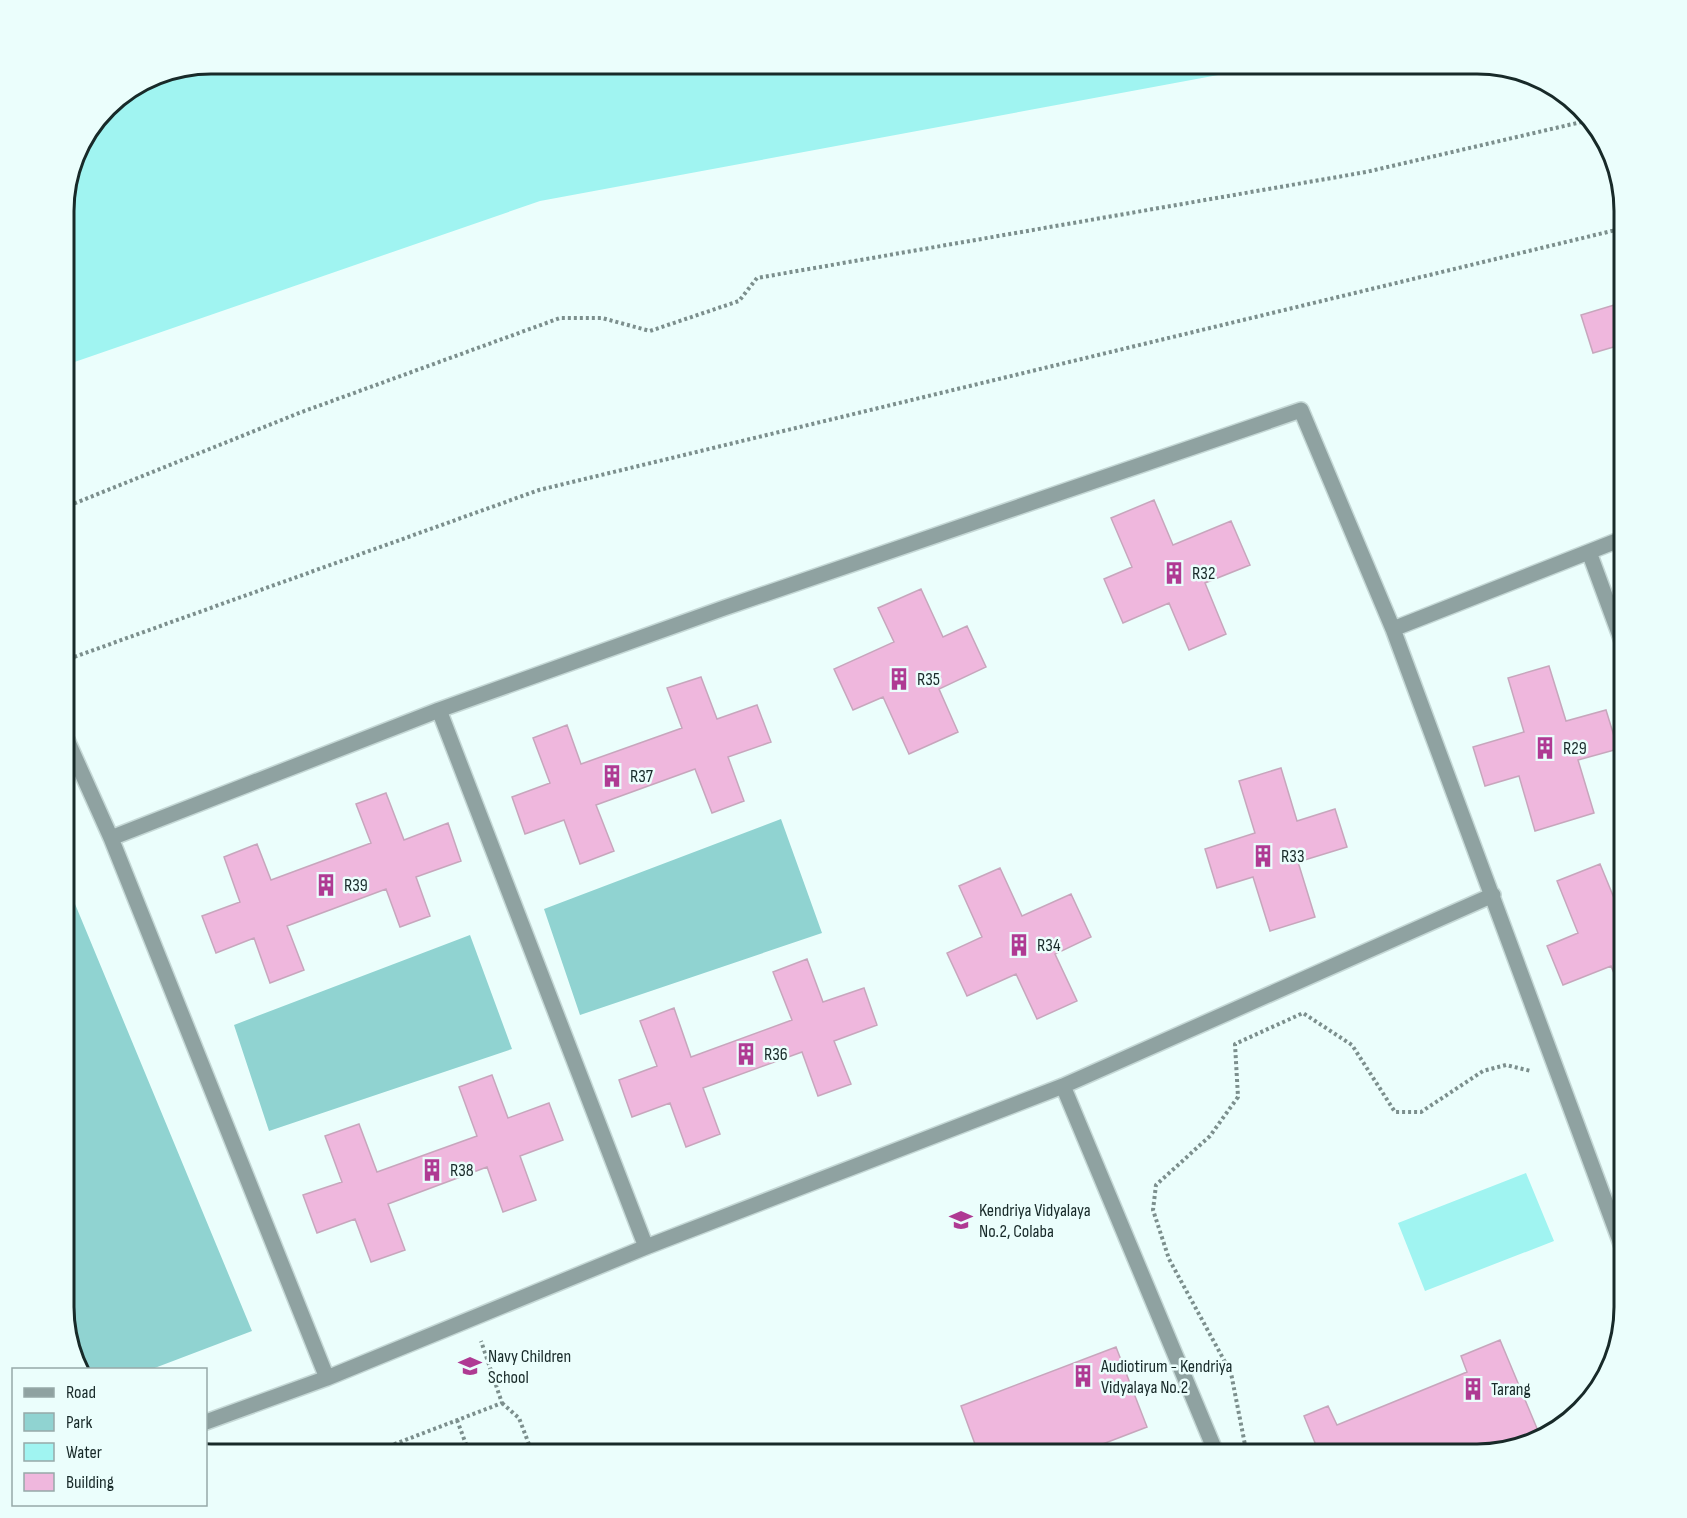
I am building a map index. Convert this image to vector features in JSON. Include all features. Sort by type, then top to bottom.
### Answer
[{"type":"street","points":[[111,838],[439,710],[724,608],[1301,410],[1393,629],[1614,1225]]},
{"type":"street","points":[[1393,629],[1613,542]]},
{"type":"street","points":[[1589,552],[1613,618]]},
{"type":"street","points":[[439,710],[646,1247]]},
{"type":"street","points":[[74,756],[111,838],[327,1378]]},
{"type":"street","points":[[207,1422],[327,1378],[646,1247],[1063,1086],[1493,896]]},
{"type":"street","points":[[1063,1086],[1212,1444]]},
{"type":"path","points":[[74,504],[298,412],[560,318],[602,318],[650,331],[739,301],[757,278],[1366,172],[1581,122]]},
{"type":"path","points":[[74,657],[539,490],[1613,231]]},
{"type":"path","points":[[1245,1444],[1232,1373],[1169,1259],[1153,1210],[1156,1185],[1210,1136],[1238,1097],[1235,1044],[1303,1013],[1352,1045],[1395,1112],[1421,1112],[1483,1071],[1506,1065],[1531,1071],[1537,1077]]},
{"type":"path","points":[[472,1318],[502,1403],[519,1418],[529,1444]]},
{"type":"path","points":[[395,1444],[502,1403]]},
{"type":"path","points":[[457,1420],[466,1444]]},
{"type":"green space","points":[[781,819],[822,933],[580,1015],[544,909]]},
{"type":"green space","points":[[74,902],[252,1331],[155,1368],[88,1368],[84,1360],[76,1334],[74,1316]]},
{"type":"green space","points":[[470,935],[512,1049],[269,1131],[234,1025]]},
{"type":"water","points":[[211,74],[1224,74],[540,201],[74,362],[74,202],[78,175],[84,158],[102,127],[120,108],[142,92],[175,78]]},
{"type":"water","points":[[1526,1173],[1554,1241],[1425,1291],[1398,1223]]},
{"type":"building","points":[[1613,305],[1613,347],[1593,353],[1581,315]]},
{"type":"building","name":"R32","points":[[1154,500],[1173,545],[1231,521],[1250,565],[1205,583],[1226,634],[1189,650],[1169,603],[1123,623],[1104,579],[1132,567],[1111,518]]},
{"type":"building","name":"R35","points":[[921,589],[943,637],[967,626],[986,667],[939,689],[958,732],[909,754],[883,697],[853,710],[834,669],[894,642],[878,608]]},
{"type":"building","name":"R29","points":[[1549,666],[1566,721],[1606,710],[1613,734],[1613,750],[1578,760],[1594,813],[1535,831],[1519,776],[1485,786],[1473,747],[1524,732],[1508,678]]},
{"type":"building","name":"R37","points":[[701,677],[717,719],[757,705],[771,742],[728,757],[744,801],[712,813],[695,769],[596,805],[614,851],[580,864],[564,820],[525,834],[512,797],[550,783],[533,738],[567,725],[581,764],[682,728],[667,688]]},
{"type":"building","name":"R33","points":[[1281,768],[1297,821],[1335,809],[1347,847],[1298,862],[1315,917],[1270,931],[1253,877],[1217,888],[1205,849],[1255,833],[1239,781]]},
{"type":"building","name":"R39","points":[[386,793],[404,840],[448,823],[461,861],[416,877],[430,916],[400,927],[386,889],[287,926],[304,970],[270,983],[254,938],[216,953],[202,916],[240,902],[224,857],[257,844],[271,880],[371,843],[356,804]]},
{"type":"building","points":[[1600,864],[1614,897],[1614,972],[1611,966],[1563,985],[1547,946],[1578,933],[1557,881]]},
{"type":"building","name":"R34","points":[[1000,868],[1022,916],[1071,894],[1091,937],[1055,954],[1077,1001],[1037,1019],[1016,974],[967,996],[947,953],[982,937],[959,886]]},
{"type":"building","name":"R36","points":[[807,959],[823,1002],[864,988],[877,1025],[834,1041],[851,1084],[818,1096],[802,1052],[703,1088],[720,1134],[686,1147],[670,1103],[632,1117],[619,1080],[657,1066],[640,1021],[674,1008],[691,1057],[792,1020],[773,972]]},
{"type":"building","name":"R38","points":[[492,1075],[508,1118],[549,1103],[563,1140],[520,1156],[536,1200],[503,1212],[487,1167],[388,1204],[405,1250],[371,1262],[355,1219],[317,1233],[303,1195],[342,1182],[325,1136],[359,1124],[377,1172],[477,1136],[459,1087]]},
{"type":"building","name":"Tarang","points":[[1500,1340],[1538,1430],[1512,1440],[1485,1444],[1315,1444],[1304,1416],[1328,1406],[1337,1425],[1467,1372],[1461,1356]]},
{"type":"building","name":"Audiotirum - Kendriya Vidyalaya No.2","points":[[1116,1347],[1147,1427],[1103,1444],[975,1444],[961,1406]]},
{"type":"place","name":"R32","points":[[1174,573]]},
{"type":"place","name":"R35","points":[[899,679]]},
{"type":"place","name":"R29","points":[[1545,748]]},
{"type":"place","name":"R37","points":[[612,776]]},
{"type":"place","name":"R33","points":[[1263,856]]},
{"type":"place","name":"R39","points":[[326,885]]},
{"type":"place","name":"R34","points":[[1019,945]]},
{"type":"place","name":"R36","points":[[746,1054]]},
{"type":"place","name":"R38","points":[[432,1170]]},
{"type":"place","name":"Kendriya Vidyalaya No.2, Colaba","points":[[961,1220]]},
{"type":"place","name":"Navy Children School","points":[[470,1366]]},
{"type":"place","name":"Audiotirum - Kendriya Vidyalaya No.2","points":[[1083,1376]]},
{"type":"place","name":"Tarang","points":[[1473,1389]]}]
